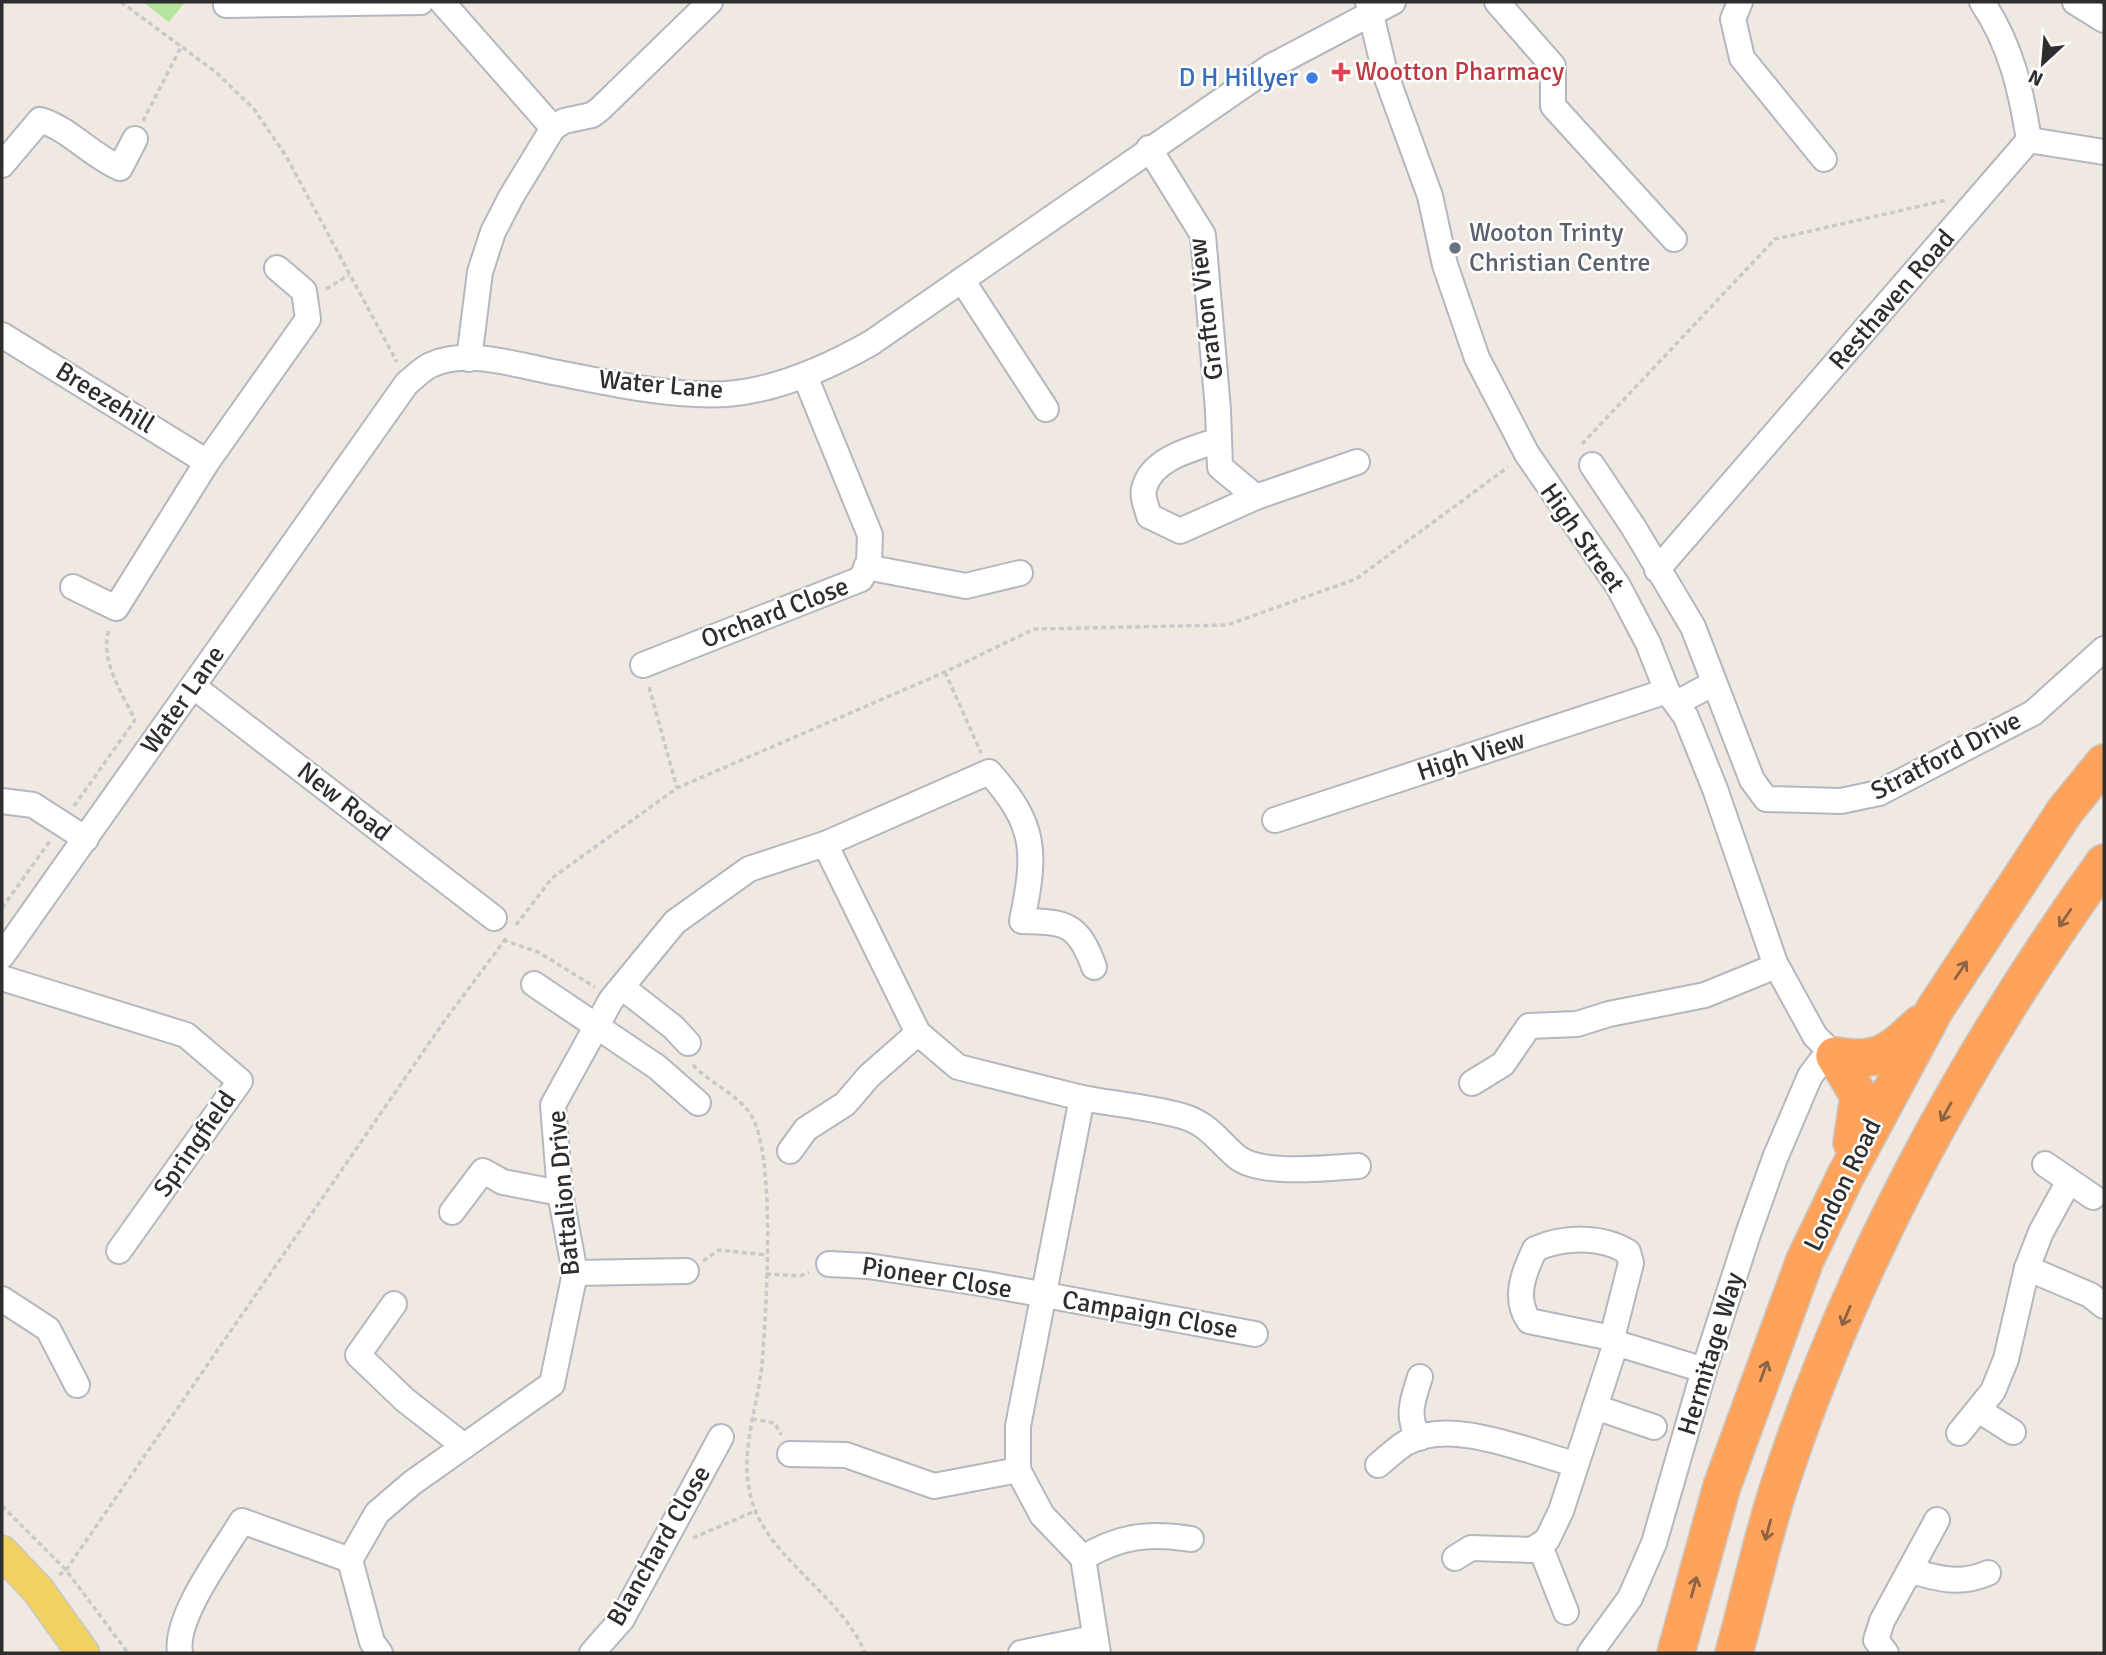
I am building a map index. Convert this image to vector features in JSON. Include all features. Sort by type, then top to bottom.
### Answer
[{"type":"highway","name":"London Road","points":[[1676,1653],[1722,1486],[1805,1261],[1846,1175],[1935,1009],[2066,811],[2104,763]]},
{"type":"highway","points":[[1734,1653],[1778,1490],[1869,1262],[1988,1038],[2104,863]]},
{"type":"highway","points":[[1831,1054],[1876,1058],[1896,1047],[1935,1009]]},
{"type":"highway","points":[[1831,1054],[1859,1096],[1846,1175]]},
{"type":"main road","points":[[2,1552],[38,1590],[83,1653]]},
{"type":"street","points":[[226,5],[421,2]]},
{"type":"street","points":[[442,2],[553,128]]},
{"type":"street","points":[[469,359],[480,272],[493,232],[553,128],[564,121],[592,115],[600,109],[710,2]]},
{"type":"street","name":"Water Lane","points":[[2,956],[407,383],[432,364],[469,359],[690,394],[728,394],[805,376],[871,343],[1149,148],[1270,67],[1369,8],[1393,2]]},
{"type":"street","points":[[1497,2],[1553,66],[1553,106],[1674,239]]},
{"type":"street","points":[[1740,2],[1733,19],[1742,58],[1824,159]]},
{"type":"street","points":[[1982,2],[1999,26],[2020,81],[2029,140],[2104,152]]},
{"type":"street","points":[[2075,2],[2104,20]]},
{"type":"street","name":"High Street","points":[[1369,8],[1385,73],[1430,197],[1445,265],[1477,358],[1539,474],[1618,586],[1648,643],[1715,789],[1776,966],[1815,1036],[1831,1054]]},
{"type":"street","points":[[2,165],[40,120],[56,125],[97,159],[120,168],[135,139]]},
{"type":"street","name":"Resthaven Road","points":[[1657,570],[2029,140]]},
{"type":"street","name":"Grafton View","points":[[1149,148],[1203,235],[1220,467],[1256,497]]},
{"type":"street","points":[[73,587],[116,608],[207,462],[308,319],[303,291],[277,268]]},
{"type":"street","points":[[962,280],[1046,409]]},
{"type":"street","name":"Breezehill","points":[[4,342],[207,462]]},
{"type":"street","name":"Orchard Close","points":[[643,665],[861,579],[866,568],[870,534],[805,376]]},
{"type":"street","points":[[1219,440],[1178,454],[1150,474],[1143,492],[1149,516],[1180,531],[1256,497],[1357,461]]},
{"type":"street","name":"Stratford Drive","points":[[1587,455],[1693,627],[1752,780],[1761,796],[1773,800],[1855,800],[1879,793],[2034,712],[2104,649]]},
{"type":"street","points":[[866,568],[965,586],[1020,573]]},
{"type":"street","points":[[1672,697],[1714,683]]},
{"type":"street","name":"New Road","points":[[193,686],[494,918]]},
{"type":"street","name":"High View","points":[[1275,820],[1672,697]]},
{"type":"street","points":[[989,772],[1012,797],[1026,823],[1031,850],[1030,878],[1022,921],[1058,922],[1069,926],[1084,941],[1094,967]]},
{"type":"street","name":"Battalion Drive","points":[[350,1560],[377,1513],[412,1483],[552,1384],[575,1273],[560,1193],[553,1105],[617,994],[675,922],[749,869],[825,844],[989,772]]},
{"type":"street","points":[[2,801],[33,805],[86,839]]},
{"type":"street","points":[[825,844],[918,1033],[958,1068],[1082,1098],[1183,1116],[1214,1132],[1238,1157],[1252,1164],[1312,1169],[1358,1166]]},
{"type":"street","points":[[1472,1083],[1503,1064],[1529,1026],[1577,1024],[1609,1014],[1705,995],[1776,966]]},
{"type":"street","name":"Springfield","points":[[2,978],[186,1035],[240,1081],[119,1251]]},
{"type":"street","points":[[534,984],[657,1067],[698,1103]]},
{"type":"street","points":[[617,994],[673,1027],[690,1052]]},
{"type":"street","points":[[790,1151],[806,1129],[845,1104],[869,1076],[918,1033]]},
{"type":"street","name":"Hermitage Way","points":[[1590,1653],[1630,1598],[1654,1543],[1703,1370],[1775,1158],[1810,1076],[1831,1054]]},
{"type":"street","points":[[1021,1653],[1095,1646],[1083,1558],[1042,1515],[1018,1470],[1018,1426],[1082,1098]]},
{"type":"street","points":[[2045,1164],[2093,1198]]},
{"type":"street","points":[[452,1212],[483,1171],[503,1182],[560,1193]]},
{"type":"street","points":[[1959,1433],[1980,1411],[1993,1391],[2006,1359],[2026,1268],[2041,1232],[2070,1181]]},
{"type":"street","points":[[1455,1558],[1471,1548],[1517,1552],[1540,1546],[1547,1540],[1561,1511],[1614,1340],[1631,1263],[1628,1252],[1617,1245],[1596,1240],[1553,1241],[1535,1249],[1525,1269],[1519,1299],[1522,1311],[1529,1321],[1614,1340],[1703,1370]]},
{"type":"street","name":"Pioneer Close","points":[[830,1264],[867,1266],[1044,1296]]},
{"type":"street","points":[[2026,1268],[2090,1296],[2104,1306]]},
{"type":"street","points":[[575,1273],[686,1271]]},
{"type":"street","name":"Campaign Close","points":[[1044,1296],[1255,1334]]},
{"type":"street","points":[[2,1299],[48,1329],[77,1385]]},
{"type":"street","points":[[394,1304],[358,1355],[405,1400],[464,1446]]},
{"type":"street","points":[[1420,1377],[1410,1414],[1412,1426],[1420,1438]]},
{"type":"street","points":[[1595,1407],[1654,1427]]},
{"type":"street","points":[[1980,1411],[2013,1432]]},
{"type":"street","points":[[1378,1465],[1404,1444],[1420,1438],[1462,1434],[1576,1464]]},
{"type":"street","name":"Blanchard Close","points":[[592,1653],[622,1619],[721,1437]]},
{"type":"street","points":[[790,1454],[846,1455],[934,1486],[1018,1470]]},
{"type":"street","points":[[1886,1653],[1876,1640],[1882,1621],[1937,1520]]},
{"type":"street","points":[[180,1653],[178,1640],[186,1616],[242,1521],[350,1560],[372,1642],[380,1653]]},
{"type":"street","points":[[1083,1558],[1104,1545],[1131,1536],[1159,1534],[1191,1539]]},
{"type":"street","points":[[1540,1546],[1566,1612]]},
{"type":"street","points":[[1911,1571],[1947,1581],[1969,1581],[1988,1573]]},
{"type":"path","points":[[121,2],[182,46],[254,109],[286,156],[407,383]]},
{"type":"path","points":[[135,139],[182,46]]},
{"type":"path","points":[[1587,455],[1776,239],[1986,191]]},
{"type":"path","points":[[315,296],[349,275]]},
{"type":"path","points":[[2,908],[135,720],[112,673],[105,642],[116,608]]},
{"type":"path","points":[[643,665],[677,788]]},
{"type":"path","points":[[945,672],[989,772]]},
{"type":"path","points":[[494,918],[504,942],[538,952],[587,981],[617,994]]},
{"type":"path","points":[[690,1052],[734,1096],[759,1130],[765,1181],[767,1255],[761,1366],[745,1468],[755,1510],[778,1546],[837,1609],[865,1653]]},
{"type":"path","points":[[686,1271],[719,1250],[767,1255]]},
{"type":"path","points":[[766,1274],[800,1276],[830,1264]]},
{"type":"path","points":[[752,1419],[775,1423],[790,1454]]},
{"type":"path","points":[[2,1506],[66,1570],[128,1653]]},
{"type":"path","points":[[657,1554],[755,1510]]},
{"type":"green space","points":[[143,2],[185,2],[169,22]]},
{"type":"place","name":"Wootton Pharmacy","points":[[1341,72]]},
{"type":"place","name":"D H Hillyer","points":[[1312,78]]},
{"type":"place","name":"Wooton Trinty Christian Centre","points":[[1455,248]]}]
